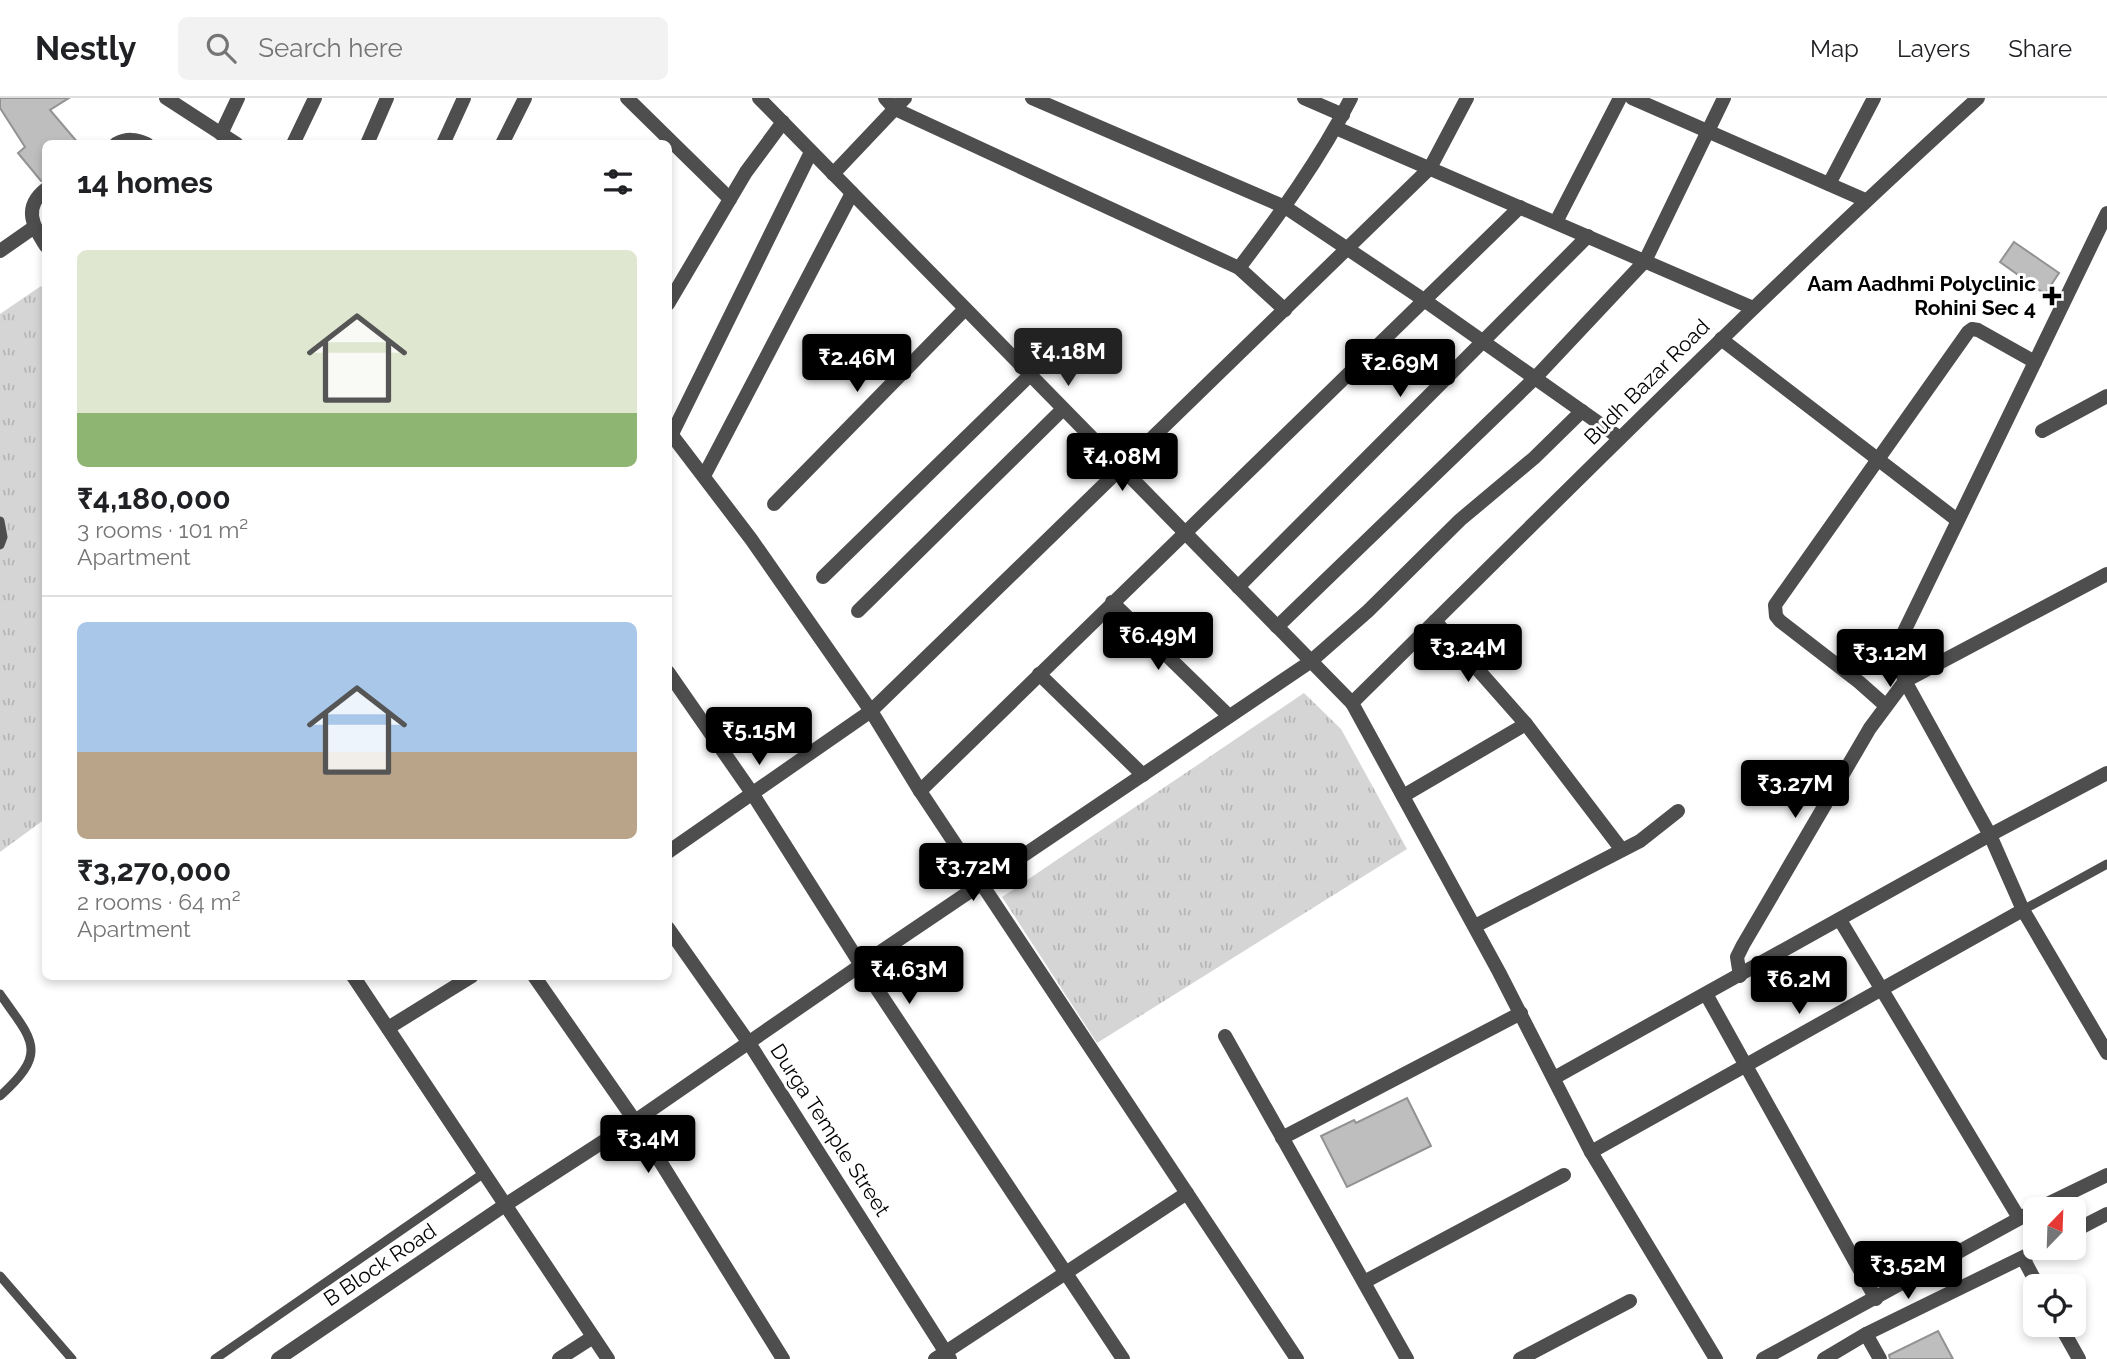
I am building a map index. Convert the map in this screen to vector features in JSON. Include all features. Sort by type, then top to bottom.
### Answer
[{"type":"street","points":[[166,98],[231,140]]},
{"type":"street","points":[[221,134],[238,98]]},
{"type":"street","points":[[295,140],[315,98]]},
{"type":"street","points":[[369,140],[387,98]]},
{"type":"street","points":[[445,140],[464,98]]},
{"type":"street","points":[[504,140],[525,98]]},
{"type":"street","points":[[627,98],[670,140]]},
{"type":"street","points":[[759,98],[1352,703],[1475,926],[1591,1152],[1716,1359]]},
{"type":"street","points":[[1032,98],[1285,207],[1424,300],[1620,438]]},
{"type":"street","points":[[1304,98],[1340,121],[1430,168],[1753,307]]},
{"type":"street","points":[[1239,268],[1285,207],[1340,121],[1351,98]]},
{"type":"street","points":[[672,849],[871,711],[1430,168],[1467,98]]},
{"type":"street","points":[[1556,222],[1620,98]]},
{"type":"street","points":[[1632,98],[1865,200]]},
{"type":"street","points":[[1277,627],[1535,378],[1645,261],[1724,98]]},
{"type":"street","points":[[1829,184],[1874,98]]},
{"type":"street","name":"Budh Bazar Road","points":[[1352,703],[1753,307],[1865,200],[1978,98]]},
{"type":"street","points":[[833,174],[895,102],[1239,268],[1285,310]]},
{"type":"street","points":[[672,297],[746,172],[783,122]]},
{"type":"street","points":[[672,142],[730,199]]},
{"type":"street","points":[[672,428],[811,152]]},
{"type":"street","points":[[42,193],[32,204],[30,212],[33,228],[42,240]]},
{"type":"street","points":[[704,476],[852,194]]},
{"type":"street","points":[[920,791],[1520,207]]},
{"type":"street","points":[[2107,213],[1956,520],[1900,640],[1897,661],[1905,681],[1990,835],[2023,910],[2107,1053]]},
{"type":"street","points":[[0,251],[33,228]]},
{"type":"street","points":[[1238,587],[1588,236]]},
{"type":"street","points":[[774,504],[965,309]]},
{"type":"street","points":[[1885,705],[1780,621],[1775,611],[1777,599],[1972,329],[2035,362]]},
{"type":"street","points":[[1721,339],[1956,520]]},
{"type":"street","points":[[823,577],[1030,375]]},
{"type":"street","points":[[2042,431],[2107,396]]},
{"type":"street","points":[[858,611],[1063,409]]},
{"type":"street","name":"B Block Road","points":[[278,1359],[505,1205],[635,1121],[1310,662],[1368,611],[1460,520],[1534,458],[1582,411]]},
{"type":"street","points":[[672,435],[751,539],[871,711],[981,884],[1297,1359]]},
{"type":"street","points":[[1740,976],[1737,957],[1743,945],[1885,705],[1905,681],[2107,574]]},
{"type":"street","points":[[1112,602],[1229,716]]},
{"type":"street","points":[[1435,621],[1526,724],[1622,850]]},
{"type":"street","points":[[1040,674],[1143,775]]},
{"type":"street","points":[[672,678],[752,793],[861,965],[1124,1359]]},
{"type":"street","points":[[1404,796],[1526,724]]},
{"type":"street","points":[[1554,1079],[1990,835],[2107,773]]},
{"type":"street","points":[[1475,926],[1640,841],[1678,811]]},
{"type":"street","points":[[1591,1152],[2023,910]]},
{"type":"street","points":[[1840,920],[2019,1218]]},
{"type":"street","name":"Durga Temple Street","points":[[672,934],[749,1043],[899,1276],[944,1357]]},
{"type":"street","points":[[356,980],[608,1359]]},
{"type":"street","points":[[388,1028],[466,980]]},
{"type":"street","points":[[537,980],[635,1121],[783,1359]]},
{"type":"street","points":[[1706,994],[1876,1298]]},
{"type":"street","points":[[1283,1138],[1521,1013]]},
{"type":"street","points":[[1225,1036],[1407,1359]]},
{"type":"street","points":[[1364,1282],[1564,1175]]},
{"type":"street","points":[[2062,1197],[2107,1175]]},
{"type":"street","points":[[944,1357],[1187,1193]]},
{"type":"street","points":[[2086,1225],[2107,1214]]},
{"type":"street","points":[[1763,1359],[2023,1216]]},
{"type":"street","points":[[1824,1359],[1866,1334],[2023,1258]]},
{"type":"street","points":[[1520,1359],[1630,1301]]},
{"type":"street","points":[[1866,1334],[1880,1359]]},
{"type":"street","points":[[559,1359],[593,1337]]},
{"type":"street","points":[[2067,1337],[2079,1359]]},
{"type":"lane","points":[[0,521],[3,537],[0,545]]},
{"type":"lane","points":[[2023,910],[2107,864]]},
{"type":"lane","points":[[0,994],[30,1039],[33,1054],[18,1080],[0,1096]]},
{"type":"lane","points":[[215,1359],[484,1173]]},
{"type":"lane","points":[[0,1276],[72,1359]]},
{"type":"green space","points":[[42,287],[42,821],[0,852],[0,314]]},
{"type":"green space","points":[[1304,693],[1341,729],[1407,849],[1097,1043],[1002,897]]},
{"type":"building","points":[[0,98],[69,98],[50,110],[76,140],[42,140],[42,181],[18,153],[25,147],[0,108]]},
{"type":"building","points":[[2014,242],[2059,273],[2045,294],[2000,262]]},
{"type":"building","points":[[1407,1098],[1431,1146],[1347,1187],[1321,1136],[1354,1120],[1356,1123]]},
{"type":"building","points":[[1938,1331],[1953,1359],[1890,1359],[1889,1355]]},
{"type":"place","name":"Aam Aadhmi Polyclinic Rohini Sec 4","points":[[2052,296]]}]
